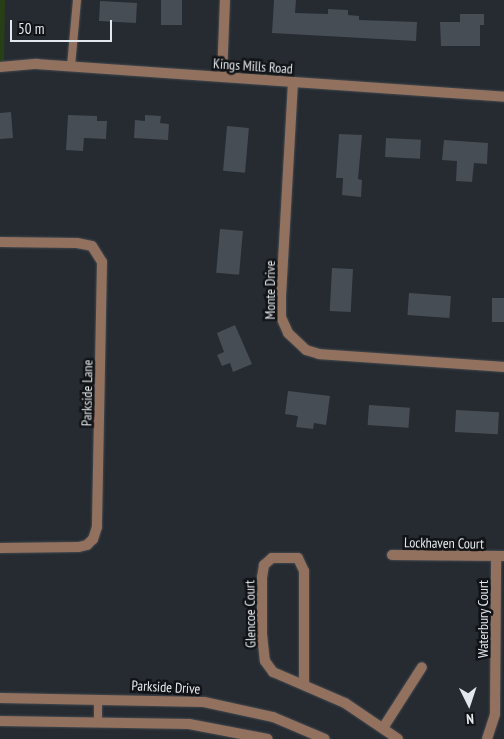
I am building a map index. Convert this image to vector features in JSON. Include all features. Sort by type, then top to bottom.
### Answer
[{"type":"street","points":[[222,77],[225,0]]},
{"type":"street","name":"Kings Mills Road","points":[[0,67],[37,64],[71,66],[504,97]]},
{"type":"street","name":"Monte Drive","points":[[294,82],[281,297],[281,317],[288,333],[306,350],[319,354],[504,367]]},
{"type":"street","name":"Parkside Lane","points":[[0,242],[77,242],[92,246],[102,262],[102,272],[97,527],[93,539],[87,545],[78,548],[0,548]]},
{"type":"street","name":"Lockhaven Court","points":[[392,556],[500,557]]},
{"type":"street","name":"Waterbury Court","points":[[487,739],[495,714],[500,557]]},
{"type":"street","name":"Glencoe Court","points":[[304,685],[304,571],[298,558],[272,558],[264,565],[262,577],[265,661],[273,672],[345,703],[398,739]]},
{"type":"street","points":[[383,728],[422,667]]},
{"type":"street","name":"Parkside Drive","points":[[0,698],[196,702],[244,709],[292,724],[325,739]]},
{"type":"street","points":[[0,721],[98,721],[189,724],[268,739]]},
{"type":"lane","points":[[71,66],[77,0]]},
{"type":"lane","points":[[98,699],[98,721]]},
{"type":"green space","points":[[0,0],[5,0],[4,67],[0,67]]},
{"type":"building","points":[[161,0],[182,0],[182,25],[161,25]]},
{"type":"building","points":[[274,0],[296,0],[295,13],[328,14],[328,9],[348,10],[348,15],[359,16],[359,20],[417,22],[416,41],[272,33]]},
{"type":"building","points":[[100,1],[137,3],[136,23],[99,21]]},
{"type":"building","points":[[460,14],[484,14],[484,25],[480,25],[480,46],[441,46],[440,22],[460,22]]},
{"type":"building","points":[[11,112],[13,138],[0,139],[0,113]]},
{"type":"building","points":[[68,115],[97,116],[97,121],[107,121],[106,139],[84,138],[83,151],[66,150]]},
{"type":"building","points":[[145,115],[161,116],[160,123],[169,124],[168,140],[134,138],[135,120],[145,121]]},
{"type":"building","points":[[227,126],[249,128],[245,173],[223,171]]},
{"type":"building","points":[[339,134],[362,135],[358,179],[362,180],[361,197],[342,195],[343,178],[336,178]]},
{"type":"building","points":[[386,138],[421,140],[420,159],[385,157]]},
{"type":"building","points":[[444,140],[488,143],[487,164],[474,163],[472,182],[456,181],[457,161],[442,160]]},
{"type":"building","points":[[220,229],[243,231],[239,275],[216,273]]},
{"type":"building","points":[[332,268],[353,269],[351,312],[330,311]]},
{"type":"building","points":[[409,293],[451,296],[449,318],[407,315]]},
{"type":"building","points":[[492,298],[504,298],[504,322],[492,322]]},
{"type":"building","points":[[235,325],[252,364],[233,372],[230,363],[222,366],[217,355],[224,352],[217,333]]},
{"type":"building","points":[[288,391],[330,396],[326,425],[314,423],[313,429],[296,427],[298,416],[285,414]]},
{"type":"building","points":[[369,405],[410,408],[409,428],[368,425]]},
{"type":"building","points":[[456,410],[499,412],[498,434],[455,432]]}]
